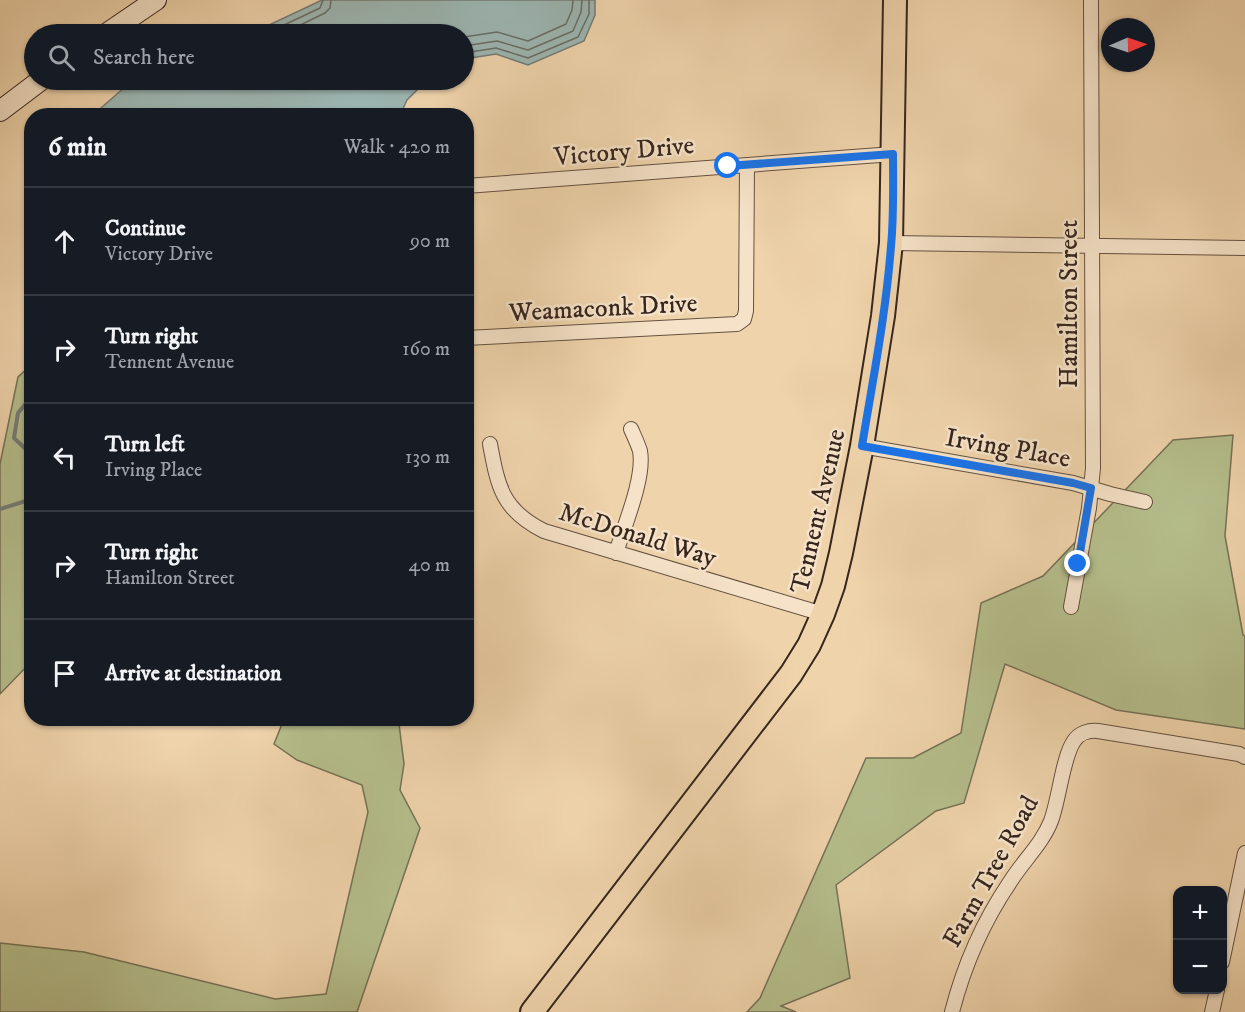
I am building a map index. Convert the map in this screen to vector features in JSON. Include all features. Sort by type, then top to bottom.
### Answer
[{"type":"main road","name":"Tennent Avenue","points":[[532,1012],[791,674],[809,645],[823,614],[841,553],[862,446],[883,316],[891,243],[895,0]]},
{"type":"street","points":[[121,24],[156,0]]},
{"type":"street","name":"Hamilton Street","points":[[1071,607],[1093,468],[1091,0]]},
{"type":"street","points":[[0,111],[28,90]]},
{"type":"street","name":"Victory Drive","points":[[474,185],[893,154]]},
{"type":"street","name":"Weamaconk Drive","points":[[474,338],[741,322],[746,311],[747,165]]},
{"type":"street","points":[[891,243],[1245,248]]},
{"type":"street","points":[[616,553],[638,481],[640,465],[640,450],[631,429]]},
{"type":"street","name":"McDonald Way","points":[[490,444],[500,492],[519,517],[544,531],[823,614]]},
{"type":"street","name":"Irving Place","points":[[862,446],[1073,483],[1145,502]]},
{"type":"street","name":"Farm Tree Road","points":[[952,1012],[967,962],[980,932],[995,904],[1039,843],[1051,820],[1070,747],[1077,737],[1094,730],[1239,754],[1245,757]]},
{"type":"street","points":[[1227,940],[1245,853]]},
{"type":"street","points":[[1212,1012],[1216,994]]},
{"type":"green space","points":[[24,371],[24,669],[0,694],[0,464],[18,377]]},
{"type":"green space","points":[[1233,435],[1225,536],[1245,636],[1245,729],[1116,710],[1005,664],[964,803],[936,811],[836,885],[850,978],[781,1006],[796,1012],[747,1012],[760,998],[866,758],[913,758],[961,733],[981,603],[1043,576],[1173,440]]},
{"type":"green space","points":[[281,726],[399,726],[404,764],[400,790],[420,828],[357,1012],[0,1012],[0,943],[84,952],[275,999],[326,994],[368,812],[362,785],[297,760],[274,744]]},
{"type":"water","points":[[322,0],[595,0],[595,15],[584,41],[528,65],[496,54],[474,57],[474,24],[271,24]]},
{"type":"water","points":[[122,90],[417,90],[407,100],[403,108],[101,108]]},
{"type":"waterway","points":[[24,406],[18,413],[14,438],[24,447]]},
{"type":"waterway","points":[[0,509],[24,502]]},
{"type":"route","points":[[728,166],[893,154],[889,270],[862,446],[1091,488],[1078,564]]}]
